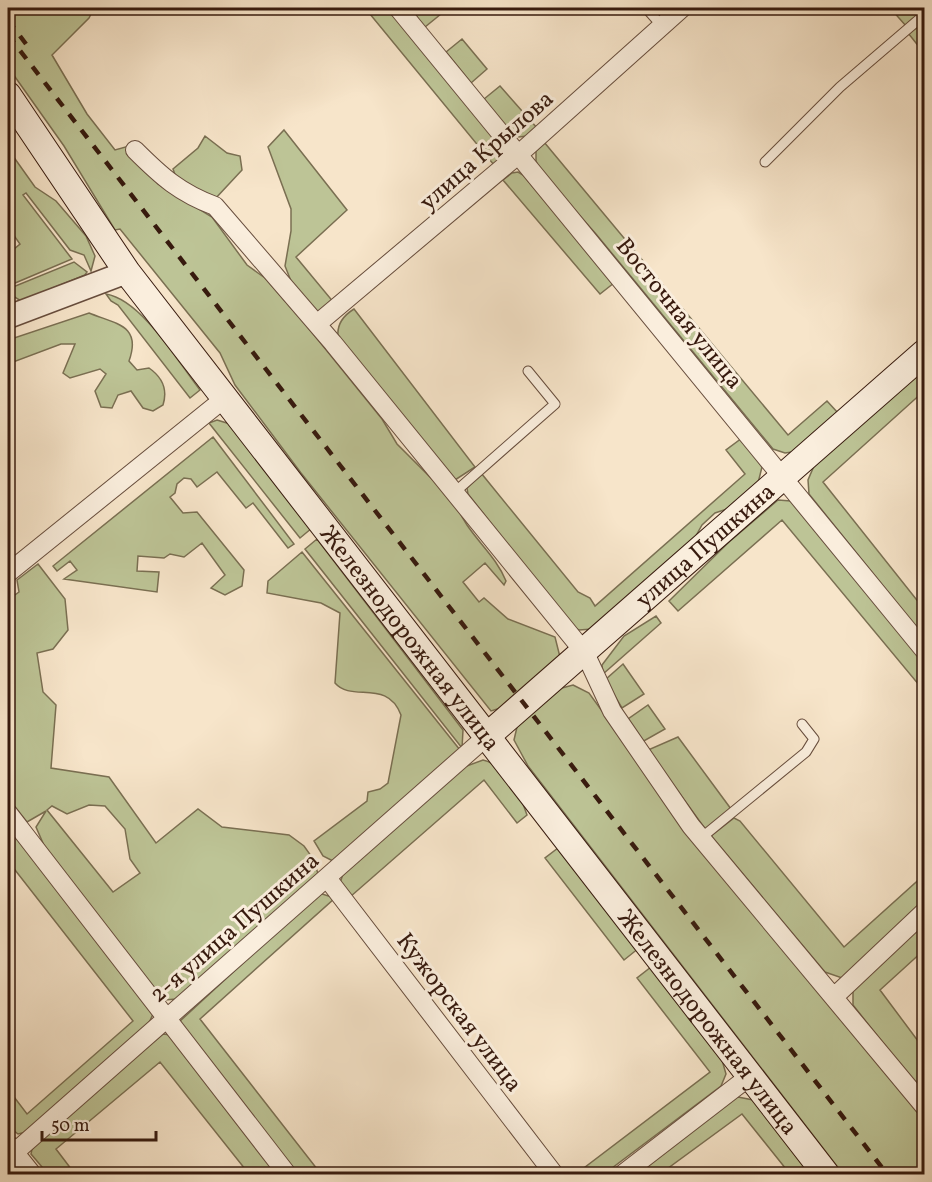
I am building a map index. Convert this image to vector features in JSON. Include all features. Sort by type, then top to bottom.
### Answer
[{"type":"main road","name":"Железнодорожная улица","points":[[8,95],[127,272],[826,1174]]},
{"type":"main road","name":"улица Пушкина","points":[[486,737],[585,653],[924,353]]},
{"type":"street","name":"Восточная улица","points":[[398,8],[924,650]]},
{"type":"street","name":"улица Крылова","points":[[317,324],[519,154],[682,8]]},
{"type":"street","points":[[135,150],[168,183],[194,198],[216,206],[317,324],[585,653],[612,711],[701,838],[924,1106]]},
{"type":"street","points":[[8,317],[127,272]]},
{"type":"street","points":[[8,573],[225,398]]},
{"type":"street","name":"2-я улица Пушкина","points":[[11,1149],[167,1018],[486,737]]},
{"type":"street","points":[[8,813],[287,1174]]},
{"type":"street","name":"Кужорская улица","points":[[327,878],[554,1174]]},
{"type":"street","points":[[834,997],[924,912]]},
{"type":"street","points":[[623,1174],[750,1076]]},
{"type":"street","points":[[11,1149],[32,1174]]},
{"type":"lane","points":[[646,8],[662,26]]},
{"type":"lane","points":[[765,162],[840,87],[924,15]]},
{"type":"lane","points":[[455,492],[555,404],[528,371]]},
{"type":"lane","points":[[701,838],[806,752],[814,739],[802,724]]},
{"type":"green space","points":[[8,8],[94,8],[89,18],[52,55],[87,114],[115,150],[129,146],[158,184],[212,217],[247,265],[265,278],[306,325],[382,419],[397,444],[456,503],[466,524],[495,561],[506,581],[504,585],[485,563],[463,582],[479,602],[484,598],[508,619],[555,637],[560,657],[507,706],[491,711],[301,473],[235,385],[220,353],[120,229],[115,230],[64,146],[8,67]]},
{"type":"green space","points":[[365,8],[389,8],[502,145],[503,157],[494,165]]},
{"type":"green space","points":[[408,8],[435,8],[441,14],[425,27]]},
{"type":"green space","points":[[916,8],[921,12],[906,26],[891,9]]},
{"type":"green space","points":[[924,23],[924,53],[908,33]]},
{"type":"green space","points":[[462,39],[487,69],[471,83],[446,52]]},
{"type":"green space","points":[[500,86],[537,128],[527,136],[519,137],[506,128],[484,99]]},
{"type":"green space","points":[[284,130],[347,210],[296,257],[335,304],[324,311],[314,311],[295,291],[285,266],[291,231],[291,209],[268,147]]},
{"type":"green space","points":[[205,136],[227,153],[240,156],[242,170],[214,200],[177,180],[173,169],[198,148]]},
{"type":"green space","points":[[544,142],[788,435],[827,401],[838,413],[792,452],[785,453],[773,449],[596,234],[541,172],[536,161],[536,151]]},
{"type":"green space","points":[[8,149],[35,187],[56,201],[86,236],[95,256],[91,271],[84,255],[70,250],[26,193],[23,195],[72,259],[8,286],[8,254],[20,244],[8,227]]},
{"type":"green space","points":[[518,172],[523,175],[614,283],[600,294],[503,180],[512,173]]},
{"type":"green space","points":[[74,262],[87,272],[85,275],[21,301],[8,293],[8,289]]},
{"type":"green space","points":[[106,294],[133,308],[146,320],[200,390],[190,398],[118,305]]},
{"type":"green space","points":[[354,309],[475,467],[455,480],[339,342],[340,323]]},
{"type":"green space","points":[[89,313],[117,324],[129,333],[132,349],[129,361],[137,370],[149,368],[157,375],[163,384],[165,394],[163,405],[153,411],[143,408],[131,391],[118,395],[112,408],[101,407],[95,391],[106,374],[100,369],[70,378],[63,373],[75,344],[61,344],[8,364],[8,340]]},
{"type":"green space","points":[[924,368],[924,391],[823,482],[924,609],[924,637],[809,494],[808,480],[814,466]]},
{"type":"green space","points":[[217,420],[230,424],[312,528],[300,538],[209,423]]},
{"type":"green space","points":[[213,437],[294,544],[288,548],[253,503],[246,508],[217,472],[197,487],[191,479],[184,478],[177,484],[175,493],[170,497],[183,513],[197,512],[244,570],[242,586],[225,595],[211,588],[225,575],[202,543],[184,557],[170,554],[164,558],[138,556],[137,571],[159,572],[157,592],[64,579],[77,570],[70,561],[57,571],[53,566]]},
{"type":"green space","points":[[742,438],[762,467],[758,483],[733,507],[715,513],[702,525],[693,541],[592,629],[579,630],[572,627],[468,494],[467,488],[481,473],[578,592],[590,598],[595,606],[745,474],[726,450]]},
{"type":"green space","points":[[778,500],[791,501],[797,505],[924,660],[924,691],[782,520],[678,611],[669,601],[729,542]]},
{"type":"green space","points":[[317,539],[463,730],[462,748],[305,549]]},
{"type":"green space","points":[[302,552],[460,750],[335,862],[323,856],[314,841],[367,801],[368,792],[380,789],[388,783],[401,715],[395,704],[387,697],[342,689],[335,683],[340,613],[321,603],[267,593],[268,581]]},
{"type":"green space","points":[[38,564],[65,599],[68,630],[53,649],[37,653],[43,692],[56,705],[51,768],[109,777],[156,843],[198,809],[222,827],[289,835],[304,846],[314,860],[318,874],[176,999],[165,1000],[154,991],[46,850],[36,827],[46,811],[27,822],[8,798],[8,600],[19,592],[17,580]],"holes":[[[89,805],[105,806],[125,829],[130,859],[140,873],[113,892],[47,810],[52,806],[67,814]]]},
{"type":"green space","points":[[656,616],[661,623],[603,674],[602,665],[624,636]]},
{"type":"green space","points":[[623,664],[644,694],[622,708],[605,680]]},
{"type":"green space","points":[[573,685],[589,693],[631,751],[924,1115],[924,1174],[843,1174],[528,766],[514,740],[517,727],[562,688]]},
{"type":"green space","points":[[648,705],[665,729],[642,742],[628,719]]},
{"type":"green space","points":[[678,737],[731,809],[706,830],[648,750]]},
{"type":"green space","points":[[483,760],[505,774],[521,799],[527,815],[517,823],[484,780],[350,897],[340,883],[343,874],[464,767]]},
{"type":"green space","points":[[734,818],[740,821],[844,947],[924,875],[924,906],[842,978],[825,972],[711,836]]},
{"type":"green space","points":[[8,822],[154,1012],[147,1027],[26,1132],[18,1134],[8,1126],[8,1089],[27,1114],[133,1021],[8,861]]},
{"type":"green space","points":[[558,848],[639,948],[624,960],[545,858]]},
{"type":"green space","points":[[319,893],[335,898],[200,1019],[321,1174],[295,1174],[179,1022]]},
{"type":"green space","points":[[924,920],[924,950],[880,990],[924,1049],[924,1095],[853,1005],[853,991]]},
{"type":"green space","points":[[651,967],[722,1060],[726,1074],[721,1086],[604,1174],[576,1174],[710,1072],[637,978]]},
{"type":"green space","points":[[163,1034],[171,1035],[279,1174],[249,1174],[160,1062],[56,1149],[75,1174],[48,1174],[31,1154],[33,1144]]},
{"type":"green space","points":[[731,1098],[753,1100],[805,1167],[797,1174],[790,1174],[742,1114],[660,1174],[632,1174]]},
{"type":"railway","points":[[8,20],[26,44]]},
{"type":"railway","points":[[8,35],[887,1174]]}]
